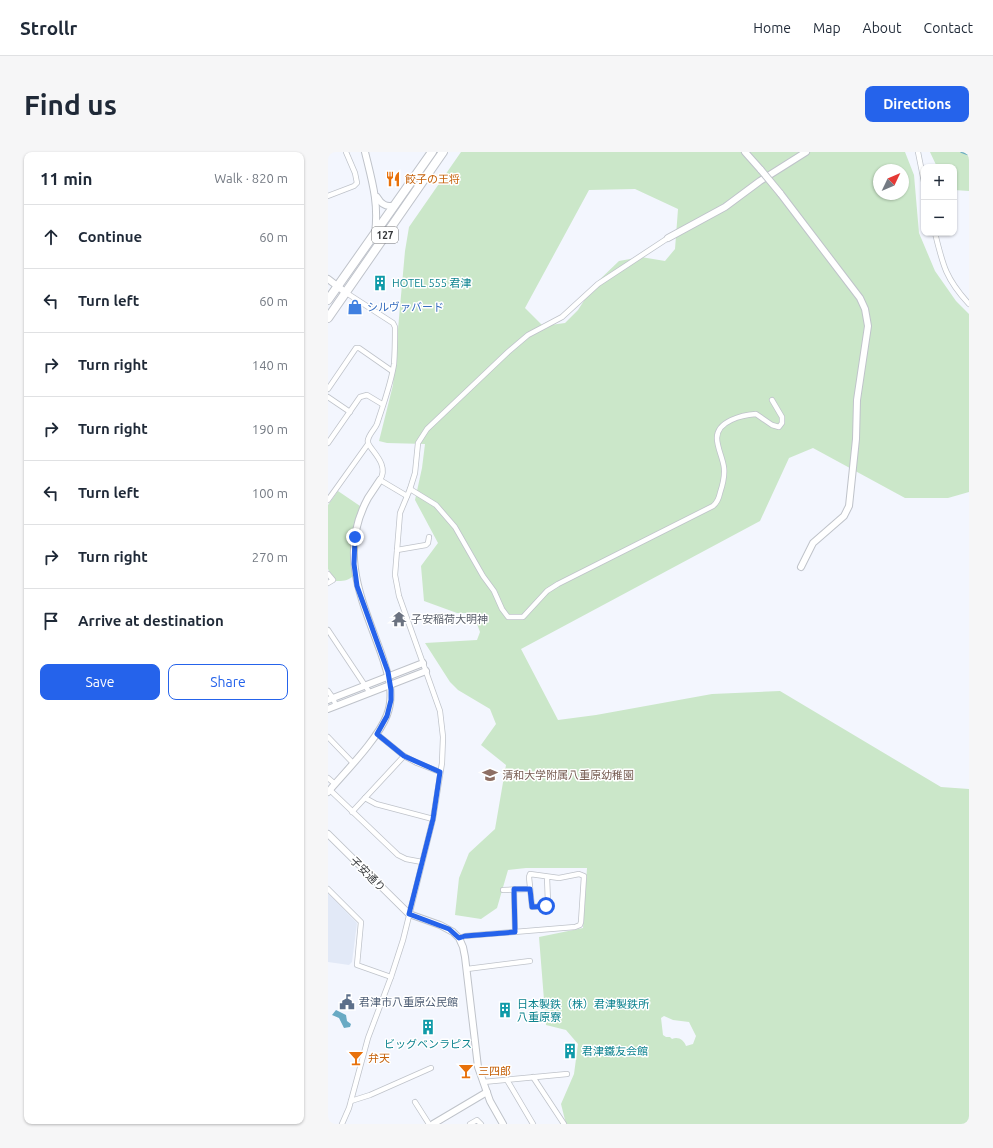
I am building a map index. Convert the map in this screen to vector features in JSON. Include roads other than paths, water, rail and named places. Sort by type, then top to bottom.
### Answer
[{"type":"highway","name":"127","points":[[328,300],[432,152]]},
{"type":"highway","name":"127","points":[[328,318],[443,152]]},
{"type":"street","points":[[328,190],[329,196],[357,184],[355,173],[346,152]]},
{"type":"street","points":[[365,152],[376,195],[374,234]]},
{"type":"street","points":[[745,152],[780,193],[860,298],[865,309],[868,326],[857,400],[856,439],[849,506],[844,516],[813,543],[801,567]]},
{"type":"street","points":[[342,1124],[351,1101],[368,1038],[391,977],[409,914],[433,819],[443,752],[440,711],[399,596],[395,575],[400,513],[410,489],[418,443],[427,429],[528,335],[562,317],[598,284],[668,238],[725,207],[760,181],[806,152]]},
{"type":"street","points":[[918,152],[921,167]]},
{"type":"street","points":[[376,195],[382,204],[390,207],[395,205]]},
{"type":"street","points":[[937,236],[943,266],[949,279],[969,304]]},
{"type":"street","points":[[328,279],[345,292],[393,323],[395,327],[392,371],[376,426],[367,440],[368,444],[328,500]]},
{"type":"street","points":[[328,388],[356,348],[360,348],[392,371]]},
{"type":"street","points":[[328,443],[363,395],[367,395],[382,404]]},
{"type":"street","points":[[328,397],[350,412]]},
{"type":"street","points":[[410,489],[436,505],[455,527],[508,617],[523,617],[547,591],[558,584],[717,503],[724,481],[724,467],[717,438],[718,429],[731,420],[756,414],[772,425],[778,427],[782,423],[782,417],[772,400]]},
{"type":"street","points":[[368,444],[379,457],[383,476],[368,498],[359,520],[355,537],[354,564],[357,586],[389,676],[391,700],[390,708],[377,734],[329,791],[398,855],[406,859],[422,862]]},
{"type":"street","points":[[380,480],[407,496]]},
{"type":"street","points":[[397,550],[426,545],[429,537]]},
{"type":"street","points":[[328,574],[333,580],[328,583]]},
{"type":"street","points":[[328,630],[370,693]]},
{"type":"street","points":[[331,699],[423,663]]},
{"type":"street","points":[[328,710],[426,671]]},
{"type":"street","points":[[328,691],[336,706]]},
{"type":"street","points":[[377,734],[404,756],[440,772]]},
{"type":"street","points":[[328,737],[353,763]]},
{"type":"street","points":[[352,812],[404,756]]},
{"type":"street","points":[[328,778],[335,784]]},
{"type":"street","points":[[365,798],[376,804],[433,819]]},
{"type":"street","name":"子安通り","points":[[328,834],[409,914]]},
{"type":"street","points":[[459,938],[465,936],[575,927],[580,925],[584,876],[579,874],[559,878],[530,874],[532,907],[546,906],[548,903],[548,877]]},
{"type":"street","points":[[328,889],[361,922],[357,965],[391,977]]},
{"type":"street","points":[[514,889],[515,932]]},
{"type":"street","points":[[503,890],[530,889]]},
{"type":"street","points":[[409,914],[449,929],[459,938],[463,947],[467,969],[476,1052],[483,1082],[503,1124]]},
{"type":"street","points":[[467,969],[530,961]]},
{"type":"street","points":[[351,1101],[370,1095],[431,1068]]},
{"type":"street","points":[[483,1082],[567,1074]]},
{"type":"street","points":[[534,1077],[564,1124]]},
{"type":"street","points":[[507,1080],[533,1124]]},
{"type":"street","points":[[433,1124],[487,1092]]},
{"type":"street","points":[[415,1102],[429,1124]]},
{"type":"street","points":[[470,1124],[477,1120],[480,1124]]},
{"type":"water","points":[[336,1010],[346,1015],[347,1021],[351,1024],[350,1027],[344,1028],[339,1018],[332,1015]]},
{"type":"waterway","points":[[961,152],[969,155]]},
{"type":"place","name":"餃子の王将","points":[[393,179]]},
{"type":"place","name":"HOTEL 555 君津","points":[[380,283]]},
{"type":"place","name":"シルヴァバード","points":[[355,307]]},
{"type":"place","name":"子安稲荷大明神","points":[[399,619]]},
{"type":"place","name":"清和大学附属八重原幼稚園","points":[[490,775]]},
{"type":"place","name":"君津市八重原公民館","points":[[347,1002]]},
{"type":"place","name":"日本製鉄（株）君津製鉄所 八重原寮","points":[[505,1010]]},
{"type":"place","name":"ビッグベンラピス","points":[[428,1027]]},
{"type":"place","name":"君津鐵友会館","points":[[570,1051]]},
{"type":"place","name":"弁天","points":[[356,1058]]},
{"type":"place","name":"三四郎","points":[[466,1071]]}]
